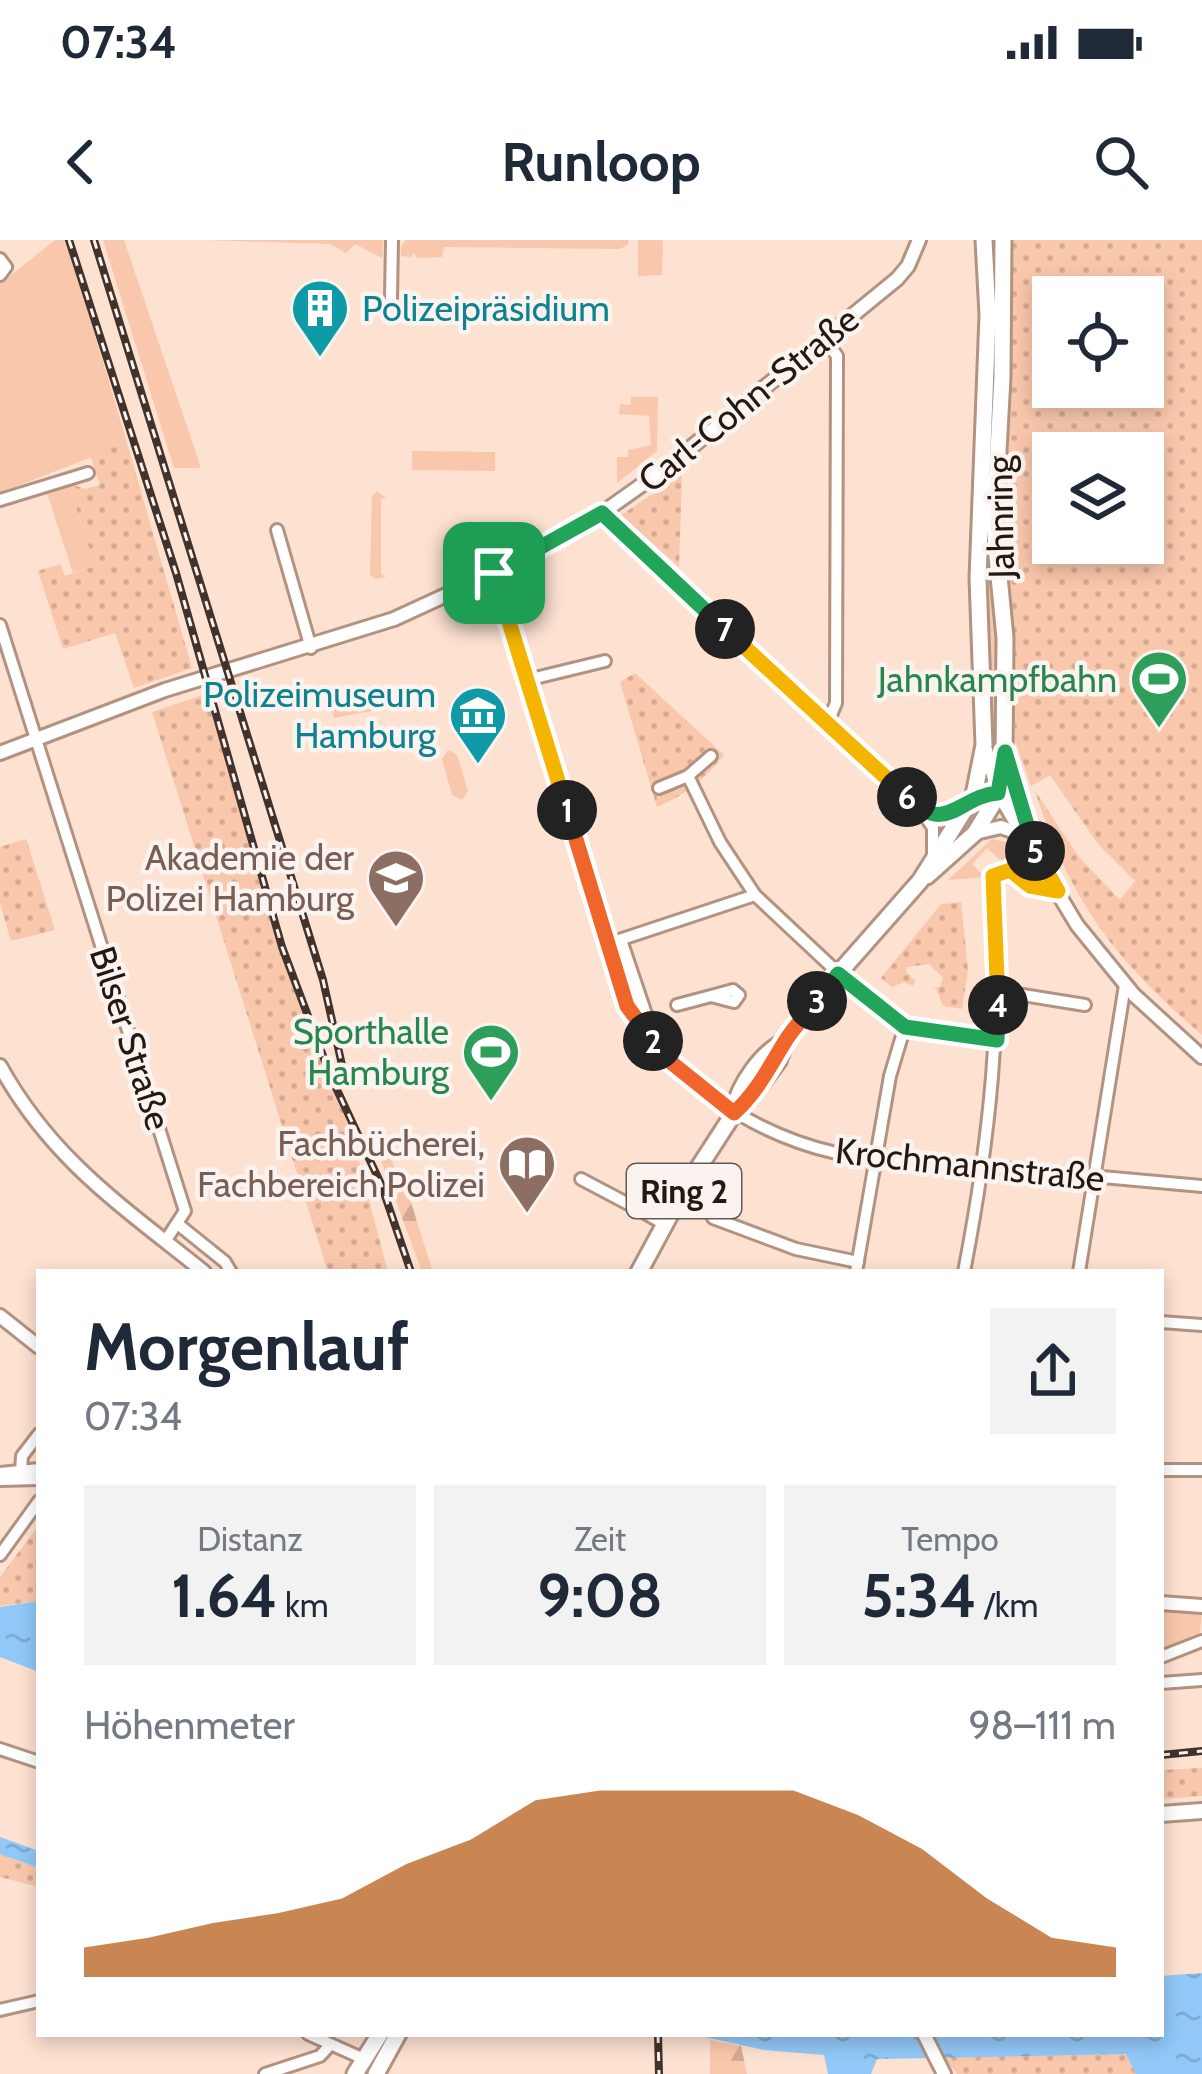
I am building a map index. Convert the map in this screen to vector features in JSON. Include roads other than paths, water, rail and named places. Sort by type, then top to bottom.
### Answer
[{"type":"main road","name":"Jahnring","points":[[984,240],[988,315],[978,578],[984,736]]},
{"type":"main road","name":"Jahnring","points":[[998,793],[1005,752],[1005,638],[994,525],[1003,240]]},
{"type":"main road","name":"Ring 2","points":[[640,1269],[734,1113],[744,1085],[920,881],[972,801],[984,736]]},
{"type":"main road","name":"Ring 2","points":[[920,881],[975,833],[998,793]]},
{"type":"main road","points":[[1164,1814],[1202,1811]]},
{"type":"main road","points":[[364,2071],[379,2037]]},
{"type":"main road","points":[[364,2071],[395,2037]]},
{"type":"street","points":[[392,240],[392,298]]},
{"type":"street","name":"Carl-Cohn-Straße","points":[[0,753],[144,698],[394,620],[494,573],[602,513],[684,454],[901,276],[913,256],[915,240]]},
{"type":"street","points":[[0,259],[6,267],[0,275]]},
{"type":"street","points":[[825,339],[837,356],[836,703],[828,722]]},
{"type":"street","points":[[0,500],[88,473]]},
{"type":"street","points":[[602,513],[922,812],[933,829],[933,859]]},
{"type":"street","points":[[277,530],[311,648]]},
{"type":"street","name":"Krochmannstraße","points":[[494,573],[627,1006],[642,1018],[673,1064],[734,1113],[802,1145],[875,1158],[1202,1186]]},
{"type":"street","name":"Bilser Straße","points":[[0,625],[185,1211],[179,1225]]},
{"type":"street","points":[[527,680],[605,661]]},
{"type":"street","points":[[984,736],[998,793],[1077,925],[1125,986],[1202,1057]]},
{"type":"street","points":[[1005,752],[1034,850]]},
{"type":"street","points":[[659,788],[688,776],[711,756]]},
{"type":"street","points":[[688,776],[720,842],[754,895],[838,974],[905,1027],[997,1040]]},
{"type":"street","points":[[922,812],[949,814],[998,793],[1018,804]]},
{"type":"street","points":[[975,833],[1001,827],[1022,835]]},
{"type":"street","points":[[965,1269],[983,1169],[997,1040],[993,876],[1010,870],[1030,886],[1058,891]]},
{"type":"street","points":[[607,944],[754,895]]},
{"type":"street","name":"Krochmannstraße","points":[[621,940],[642,1018]]},
{"type":"street","points":[[1080,1269],[1125,986]]},
{"type":"street","points":[[998,991],[1085,1005]]},
{"type":"street","points":[[677,1005],[711,996]]},
{"type":"street","points":[[642,1018],[664,1009]]},
{"type":"street","points":[[713,1218],[857,1267],[890,1076],[905,1027]]},
{"type":"street","points":[[0,1066],[49,1142],[200,1269]]},
{"type":"street","points":[[581,1179],[664,1224]]},
{"type":"street","points":[[166,1240],[179,1225],[229,1269]]},
{"type":"street","points":[[0,1316],[36,1345]]},
{"type":"street","points":[[1164,1322],[1202,1325]]},
{"type":"street","points":[[36,1438],[22,1456],[22,1476],[36,1500]]},
{"type":"street","points":[[22,1476],[36,1470]]},
{"type":"street","points":[[1164,1470],[1202,1470]]},
{"type":"street","points":[[0,1476],[36,1478]]},
{"type":"street","points":[[0,1555],[36,1504]]},
{"type":"street","points":[[1164,1603],[1202,1606]]},
{"type":"street","points":[[1164,1656],[1202,1641]]},
{"type":"street","points":[[1164,1683],[1202,1680]]},
{"type":"street","points":[[0,1749],[36,1761]]},
{"type":"street","points":[[0,2010],[36,2002]]},
{"type":"street","points":[[314,2037],[364,2071]]},
{"type":"street","points":[[925,2037],[944,2074]]},
{"type":"street","points":[[265,2074],[320,2056],[330,2045]]},
{"type":"water","points":[[36,1601],[36,1671],[0,1657],[0,1607]]},
{"type":"water","points":[[0,1837],[36,1850],[36,1867],[0,1854]]},
{"type":"water","points":[[1202,1973],[1202,2074],[1136,2074],[1126,2054],[877,2059],[871,2074],[828,2074],[824,2055],[764,2050],[705,2037],[1164,2037],[1164,1976]]},
{"type":"railway","points":[[69,240],[176,573],[282,947],[331,1077],[381,1184],[410,1269]]},
{"type":"railway","points":[[94,240],[323,980],[344,1074]]},
{"type":"railway","points":[[1164,1755],[1202,1751]]},
{"type":"railway","points":[[658,2037],[659,2074]]},
{"type":"place","name":"Polizeipräsidium","points":[[320,359]]},
{"type":"place","name":"Jahnkampfbahn","points":[[1159,730]]},
{"type":"place","name":"Polizeimuseum Hamburg","points":[[478,766]]},
{"type":"place","name":"Akademie der Polizei Hamburg","points":[[396,929]]},
{"type":"place","name":"Sporthalle Hamburg","points":[[491,1103]]},
{"type":"place","name":"Fachbücherei, Fachbereich Polizei","points":[[527,1215]]}]
